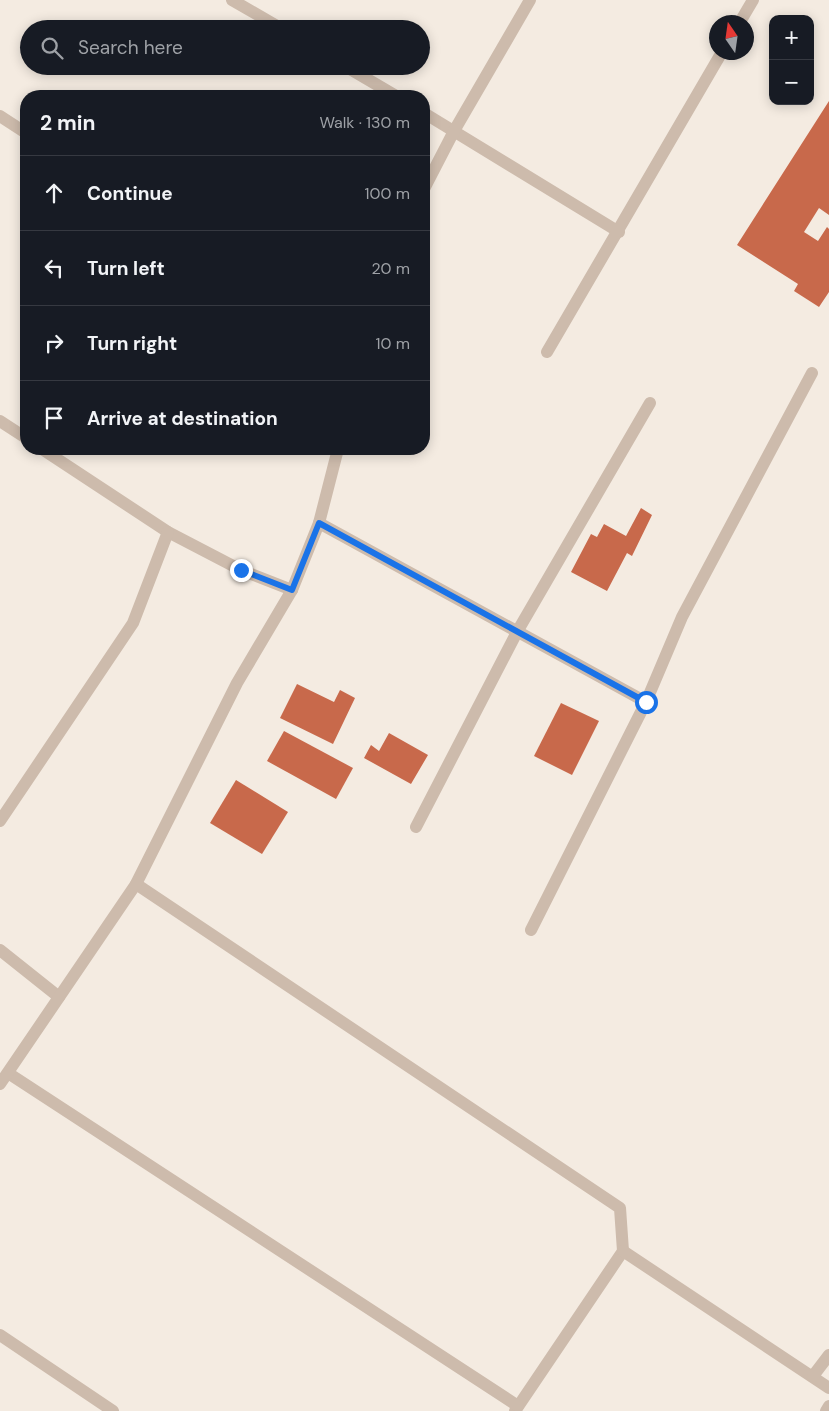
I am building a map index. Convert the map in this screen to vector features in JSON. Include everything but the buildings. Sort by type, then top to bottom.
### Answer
[{"type":"street","points":[[232,0],[266,20]]},
{"type":"street","points":[[430,177],[454,130],[530,0]]},
{"type":"street","points":[[744,15],[752,0]]},
{"type":"street","points":[[547,352],[619,232],[717,60]]},
{"type":"street","points":[[360,75],[386,90]]},
{"type":"street","points":[[430,116],[619,232]]},
{"type":"street","points":[[2,122],[20,130]]},
{"type":"street","points":[[531,930],[646,702],[682,617],[812,373]]},
{"type":"street","points":[[416,827],[517,632],[650,403]]},
{"type":"street","points":[[0,421],[20,434]]},
{"type":"street","points":[[51,455],[168,532],[241,570],[292,590]]},
{"type":"street","points":[[0,1084],[136,884],[237,682],[292,590],[319,523],[336,455]]},
{"type":"street","points":[[319,523],[646,702]]},
{"type":"street","points":[[0,821],[133,623],[168,532]]},
{"type":"street","points":[[8,1073],[516,1409],[623,1251],[620,1208],[136,884]]},
{"type":"street","points":[[0,950],[59,997]]},
{"type":"street","points":[[623,1251],[814,1376],[829,1388]]},
{"type":"street","points":[[0,1335],[114,1411]]},
{"type":"street","points":[[814,1376],[829,1355]]},
{"type":"street","points":[[826,1411],[829,1406]]},
{"type":"route","points":[[241,570],[292,590],[319,523],[646,702]]}]
